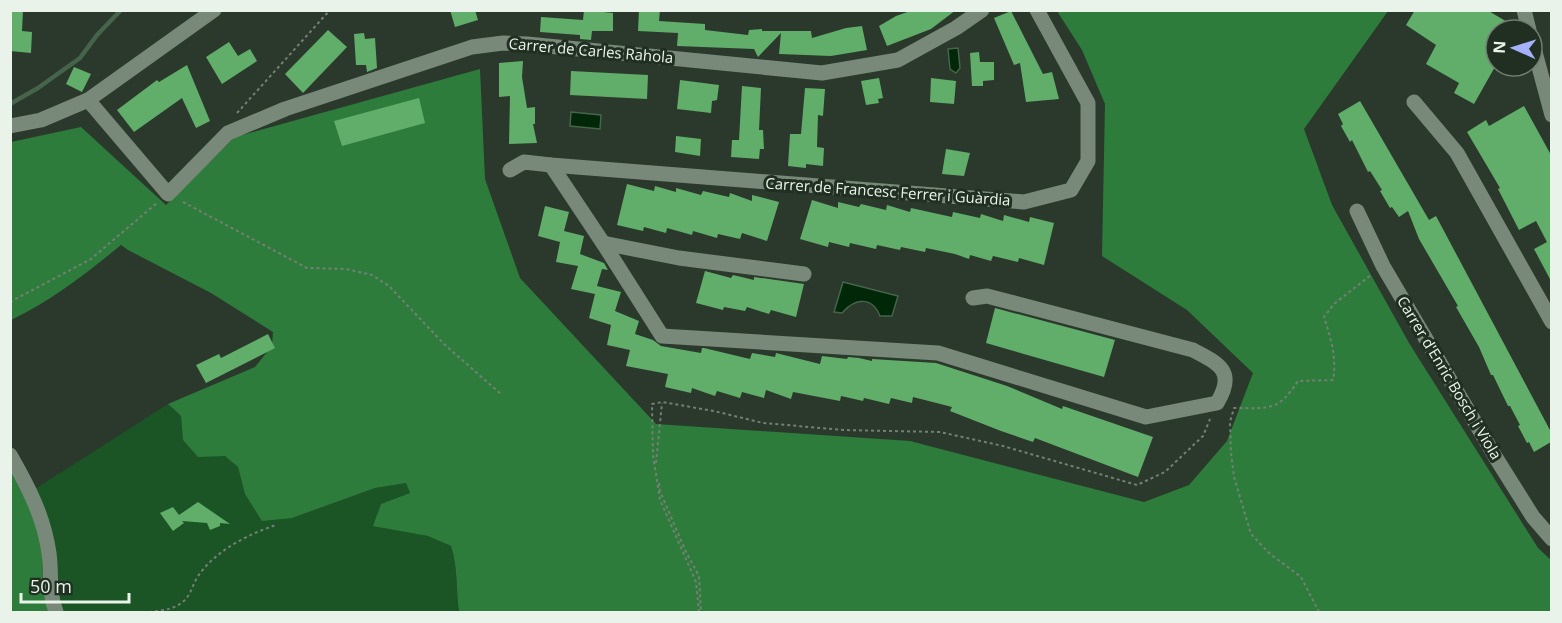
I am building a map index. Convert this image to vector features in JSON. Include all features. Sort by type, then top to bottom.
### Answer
[{"type":"street","points":[[10,126],[41,120],[88,100],[214,10]]},
{"type":"street","name":"Carrer de Carles Rahola","points":[[168,194],[228,133],[285,110],[472,47],[503,43],[527,44],[822,73],[898,60],[956,28],[982,10]]},
{"type":"street","name":"Carrer de Francesc Ferrer i Guàrdia","points":[[510,170],[524,162],[1024,202],[1071,190],[1088,161],[1088,103],[1036,10]]},
{"type":"street","points":[[1542,78],[1551,115]]},
{"type":"street","points":[[88,100],[168,194]]},
{"type":"street","points":[[1414,102],[1457,153],[1551,322]]},
{"type":"street","points":[[551,165],[662,336],[938,353],[1146,417],[1217,403],[1226,387],[1224,373],[1214,361],[1193,350],[987,296],[973,298]]},
{"type":"street","name":"Carrer d'Enric Bosch i Viola","points":[[1357,211],[1383,266],[1533,517],[1551,539]]},
{"type":"street","points":[[603,243],[679,258],[804,274]]},
{"type":"street","points":[[10,455],[36,502],[49,553],[50,597],[56,612]]},
{"type":"path","points":[[168,194],[307,268],[346,269],[372,275],[389,286],[444,344],[502,395]]},
{"type":"path","points":[[1319,612],[1301,577],[1269,553],[1251,534],[1234,477],[1229,438],[1230,422],[1234,408],[1278,405],[1288,397],[1298,381],[1333,380],[1334,347],[1324,317],[1334,303],[1383,266]]},
{"type":"path","points":[[700,612],[696,582],[660,500],[653,455],[652,404],[662,402],[764,423],[844,430],[940,432],[1003,446],[1137,485],[1165,472],[1203,436],[1217,403]]},
{"type":"path","points":[[662,402],[656,464],[660,491],[686,552],[699,576],[700,612]]},
{"type":"path","points":[[149,612],[175,608],[188,597],[201,572],[225,549],[256,532],[276,525]]},
{"type":"shaded area","points":[[958,48],[960,68],[956,73],[950,69],[948,49]]},
{"type":"shaded area","points":[[571,112],[601,115],[600,129],[570,126]]},
{"type":"shaded area","points":[[843,282],[898,296],[892,316],[880,316],[873,305],[863,301],[852,304],[842,313],[834,312]]},
{"type":"shaded area","points":[[168,404],[181,416],[183,440],[225,456],[238,467],[245,494],[292,518],[375,488],[406,483],[410,493],[381,504],[374,525],[428,536],[451,546],[456,570],[459,612],[61,612],[35,489]]},
{"type":"green space","points":[[1057,11],[1388,11],[1304,129],[1332,205],[1409,343],[1538,548],[1551,560],[1551,612],[459,612],[456,570],[451,546],[428,536],[373,526],[381,504],[410,493],[406,483],[375,488],[292,518],[262,521],[245,494],[238,467],[225,456],[198,457],[183,440],[181,416],[168,404],[255,367],[272,346],[273,332],[211,293],[121,245],[68,286],[11,320],[11,142],[81,127],[166,205],[235,137],[480,69],[485,179],[520,278],[656,424],[910,441],[1144,502],[1189,485],[1227,441],[1253,373],[1187,310],[1102,256],[1105,104],[1082,50]]},
{"type":"green space","points":[[10,466],[32,509],[42,544],[43,583],[50,612],[11,612]]},
{"type":"building","points":[[10,10],[23,10],[22,31],[32,32],[31,53],[10,51]]},
{"type":"building","points":[[450,10],[475,10],[478,20],[455,27]]},
{"type":"building","points":[[584,10],[613,13],[613,31],[592,31],[591,40],[580,39],[580,35],[540,32],[541,17],[583,20]]},
{"type":"building","points":[[639,10],[660,10],[659,21],[705,24],[705,30],[748,35],[749,30],[762,29],[762,31],[811,31],[812,38],[862,26],[867,50],[831,56],[779,54],[781,33],[758,57],[754,49],[677,46],[678,33],[638,31]]},
{"type":"building","points":[[913,10],[956,10],[931,29],[887,46],[879,26],[896,16]]},
{"type":"building","points":[[1415,10],[1487,10],[1500,18],[1484,18],[1484,78],[1489,78],[1474,104],[1454,93],[1459,83],[1426,64],[1436,45],[1406,25]]},
{"type":"building","points":[[1011,11],[1043,74],[1052,72],[1059,99],[1026,102],[1020,63],[1014,65],[994,18]]},
{"type":"building","points":[[328,30],[347,47],[303,93],[285,74]]},
{"type":"building","points":[[364,33],[365,39],[375,38],[377,68],[367,72],[366,65],[356,65],[354,34]]},
{"type":"building","points":[[229,42],[238,56],[250,49],[257,61],[222,84],[206,57]]},
{"type":"building","points":[[979,52],[980,62],[994,62],[994,80],[983,81],[983,86],[972,86],[970,53]]},
{"type":"building","points":[[523,61],[522,77],[527,108],[535,107],[535,124],[533,124],[537,143],[509,144],[510,96],[499,97],[499,63]]},
{"type":"building","points":[[187,65],[210,121],[196,128],[182,98],[134,132],[117,110],[157,80],[159,82]]},
{"type":"building","points":[[74,67],[91,74],[82,92],[66,84]]},
{"type":"building","points":[[571,71],[648,75],[647,99],[570,95]]},
{"type":"building","points":[[879,78],[883,98],[878,99],[879,103],[866,105],[861,81]]},
{"type":"building","points":[[931,78],[956,81],[954,104],[930,102]]},
{"type":"building","points":[[680,80],[719,85],[717,100],[712,101],[711,113],[677,109]]},
{"type":"building","points":[[742,86],[761,88],[759,130],[763,130],[764,149],[760,149],[759,159],[731,157],[732,140],[739,140]]},
{"type":"building","points":[[805,88],[825,89],[823,116],[818,115],[817,147],[824,148],[823,166],[806,164],[806,168],[788,166],[790,134],[801,134]]},
{"type":"building","points":[[419,98],[425,123],[342,146],[334,121]]},
{"type":"building","points":[[1360,101],[1429,220],[1436,216],[1551,432],[1551,442],[1534,452],[1491,375],[1479,347],[1456,307],[1458,306],[1419,239],[1408,211],[1399,217],[1392,207],[1390,208],[1380,191],[1382,190],[1370,171],[1368,172],[1352,140],[1350,142],[1341,126],[1343,124],[1338,114]]},
{"type":"building","points":[[1524,106],[1551,155],[1551,281],[1534,249],[1547,242],[1536,221],[1519,230],[1498,189],[1500,188],[1467,132],[1486,120],[1489,126]]},
{"type":"building","points":[[676,136],[701,139],[700,156],[675,152]]},
{"type":"building","points":[[946,149],[970,153],[964,176],[942,174]]},
{"type":"building","points":[[627,184],[654,191],[655,186],[676,192],[676,188],[701,195],[703,191],[729,197],[730,193],[752,201],[752,195],[779,202],[767,241],[742,233],[740,239],[718,234],[717,238],[693,231],[692,235],[667,228],[666,233],[644,227],[643,231],[617,225]]},
{"type":"building","points":[[812,200],[838,208],[838,202],[859,207],[861,204],[886,210],[887,205],[910,212],[911,208],[952,217],[953,212],[980,218],[981,214],[1003,221],[1004,215],[1029,222],[1030,217],[1054,223],[1044,265],[1019,258],[1018,262],[993,256],[991,261],[970,255],[969,259],[926,248],[925,252],[877,245],[876,249],[850,243],[849,247],[829,242],[828,247],[800,239]]},
{"type":"building","points":[[545,206],[569,212],[564,231],[584,236],[580,254],[604,263],[608,270],[602,269],[597,286],[621,292],[615,311],[639,321],[635,334],[653,340],[661,346],[701,353],[704,348],[750,359],[752,353],[775,357],[776,353],[820,364],[822,356],[872,361],[872,359],[936,363],[1007,386],[1062,409],[1063,406],[1153,437],[1138,477],[1035,438],[1033,442],[1001,431],[950,411],[952,407],[913,397],[912,403],[891,398],[889,404],[864,398],[863,401],[841,396],[840,401],[793,392],[791,399],[766,390],[764,398],[742,392],[740,398],[717,391],[715,396],[692,388],[691,393],[665,387],[668,374],[626,366],[630,350],[607,345],[611,325],[589,318],[595,294],[571,289],[578,266],[556,262],[560,242],[538,236]]},
{"type":"building","points":[[705,271],[731,278],[733,275],[754,280],[754,277],[804,284],[796,317],[771,310],[769,314],[747,307],[745,311],[724,307],[723,310],[696,303]]},
{"type":"building","points":[[995,308],[1115,340],[1104,377],[986,343]]},
{"type":"building","points":[[268,334],[275,348],[206,383],[196,365],[219,354],[221,358]]},
{"type":"building","points":[[198,502],[230,524],[220,523],[220,526],[210,530],[207,523],[182,521],[184,523],[173,531],[160,513],[173,507],[179,515]]},
{"type":"waterway","points":[[10,104],[38,88],[80,58],[97,35],[121,10]]}]
